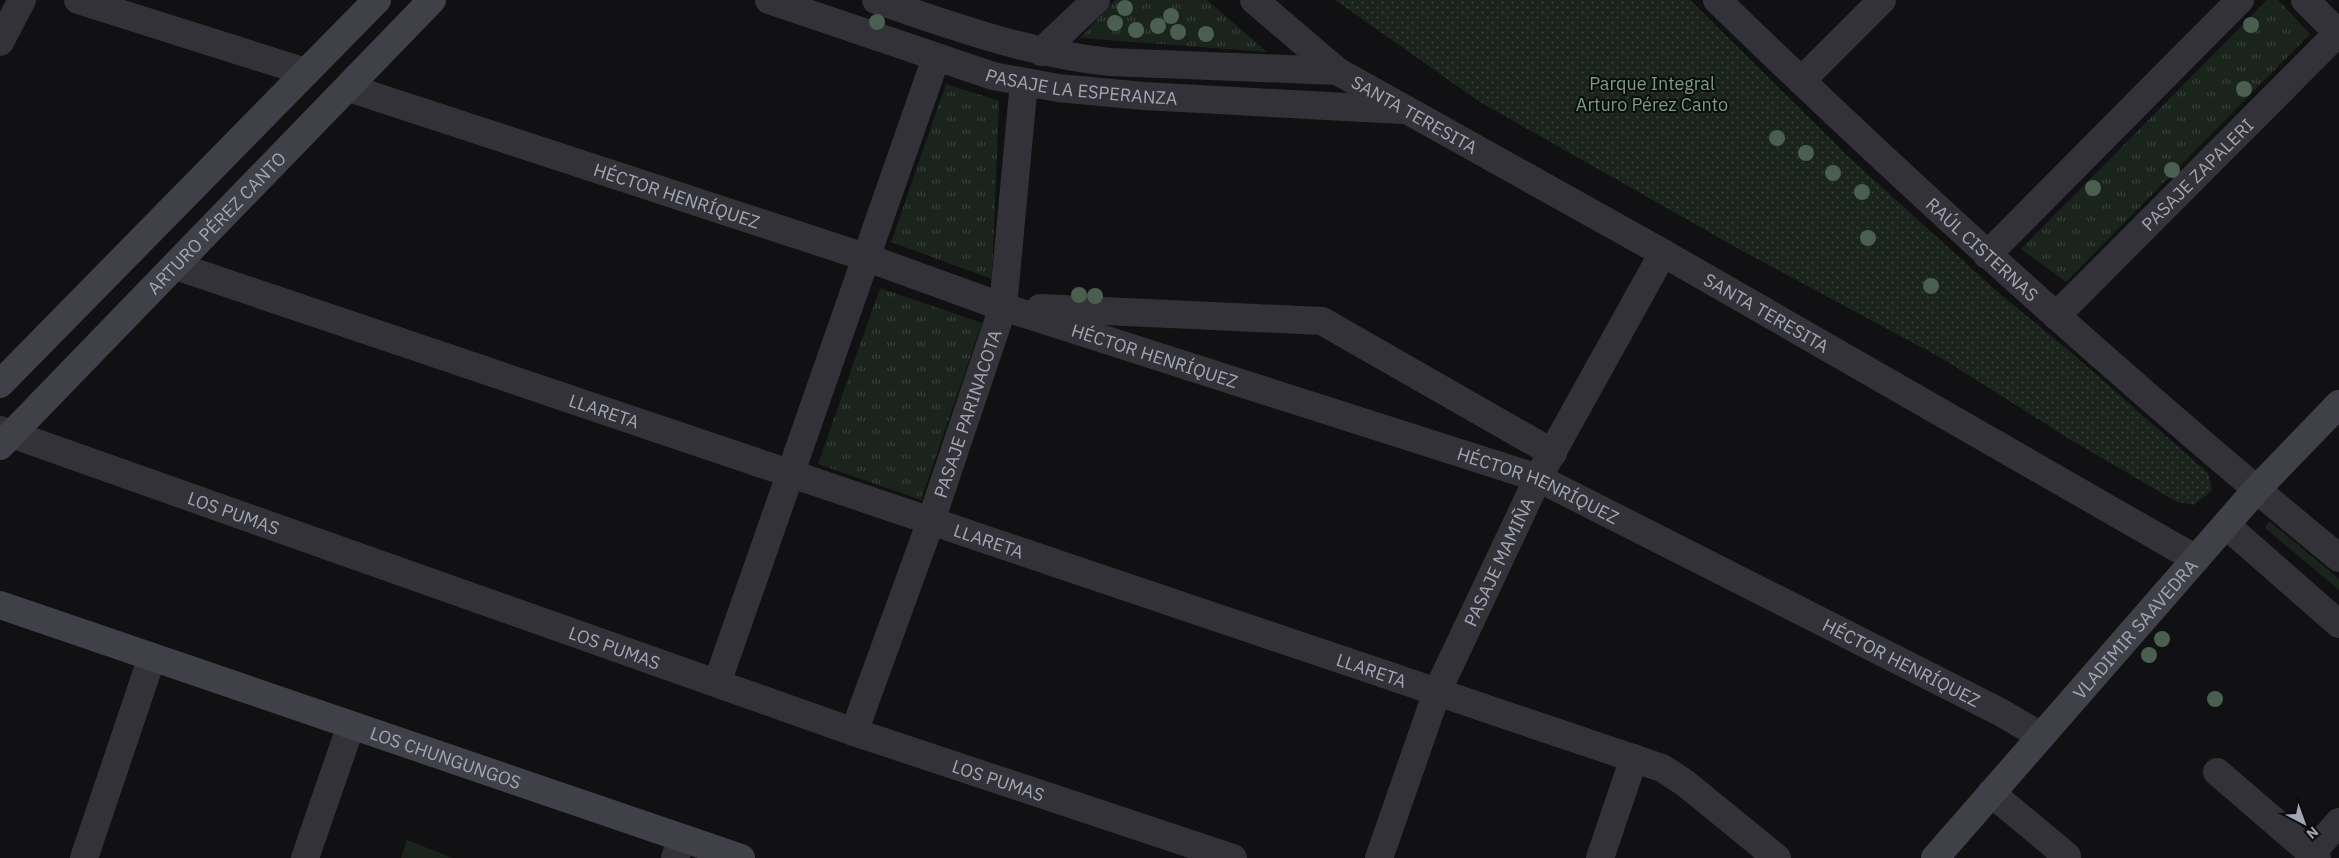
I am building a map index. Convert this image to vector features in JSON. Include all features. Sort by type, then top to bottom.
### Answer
[{"type":"street","points":[[0,42],[22,0]]},
{"type":"street","points":[[78,0],[306,72]]},
{"type":"street","points":[[0,384],[377,0]]},
{"type":"street","name":"ARTURO PÉREZ CANTO","points":[[4,436],[176,266],[432,0]]},
{"type":"street","name":"PASAJE LA ESPERANZA","points":[[769,0],[936,58],[993,76],[1024,82],[1096,93],[1407,111]]},
{"type":"street","name":"PASAJE LA ESPERANZA","points":[[876,0],[938,22],[1041,52],[1075,59],[1337,71]]},
{"type":"street","points":[[914,0],[938,22]]},
{"type":"street","points":[[1041,52],[1096,0]]},
{"type":"street","name":"SANTA TERESITA","points":[[1254,0],[1337,71],[1663,253],[2196,559]]},
{"type":"street","name":"RAÚL CISTERNAS","points":[[1716,0],[1987,255],[2256,490],[2339,558]]},
{"type":"street","points":[[1801,81],[1882,0]]},
{"type":"street","points":[[1987,255],[2240,0]]},
{"type":"street","points":[[2305,0],[2339,34]]},
{"type":"street","name":"PASAJE ZAPALERI","points":[[2056,316],[2339,34]]},
{"type":"street","points":[[717,683],[936,58]]},
{"type":"street","name":"PASAJE PARINACOTA","points":[[854,732],[931,521],[1003,307],[1024,82]]},
{"type":"street","name":"HÉCTOR HENRÍQUEZ","points":[[349,88],[865,257],[1003,307],[1538,478],[2000,712],[2041,736]]},
{"type":"street","name":"PASAJE MAMIÑA","points":[[1379,858],[1438,692],[1538,478],[1663,253]]},
{"type":"street","name":"LLARETA","points":[[176,266],[1634,758],[1674,775],[1777,858]]},
{"type":"street","name":"HÉCTOR HENRÍQUEZ","points":[[1003,307],[1322,321],[1553,453]]},
{"type":"street","name":"VLADIMIR SAAVEDRA","points":[[1935,858],[2256,490],[2339,404]]},
{"type":"street","name":"LOS PUMAS","points":[[4,436],[854,732],[1233,858]]},
{"type":"street","points":[[2226,525],[2339,624]]},
{"type":"street","name":"LOS CHUNGUNGOS","points":[[0,605],[351,725],[679,848],[741,858]]},
{"type":"street","points":[[84,858],[152,657]]},
{"type":"street","points":[[305,858],[351,725]]},
{"type":"street","points":[[1600,858],[1634,758]]},
{"type":"street","points":[[2217,772],[2314,856],[2339,822]]},
{"type":"street","points":[[1991,793],[2067,856]]},
{"type":"green space","points":[[1115,0],[1207,0],[1267,52],[1080,38]]},
{"type":"green space","name":"Parque Integral Arturo Pérez Canto","points":[[1335,0],[1690,0],[1853,161],[2000,294],[2066,348],[2208,473],[2212,490],[2194,505],[2177,502],[2071,440],[1943,359],[1737,248],[1480,102]]},
{"type":"green space","points":[[2267,0],[2278,0],[2310,34],[2066,282],[2021,249]]},
{"type":"green space","points":[[946,84],[999,101],[992,279],[891,242]]},
{"type":"green space","points":[[880,288],[982,323],[921,500],[818,464]]},
{"type":"green space","points":[[2269,521],[2339,579],[2339,590],[2265,528]]},
{"type":"green space","points":[[407,840],[453,858],[401,858]]}]
